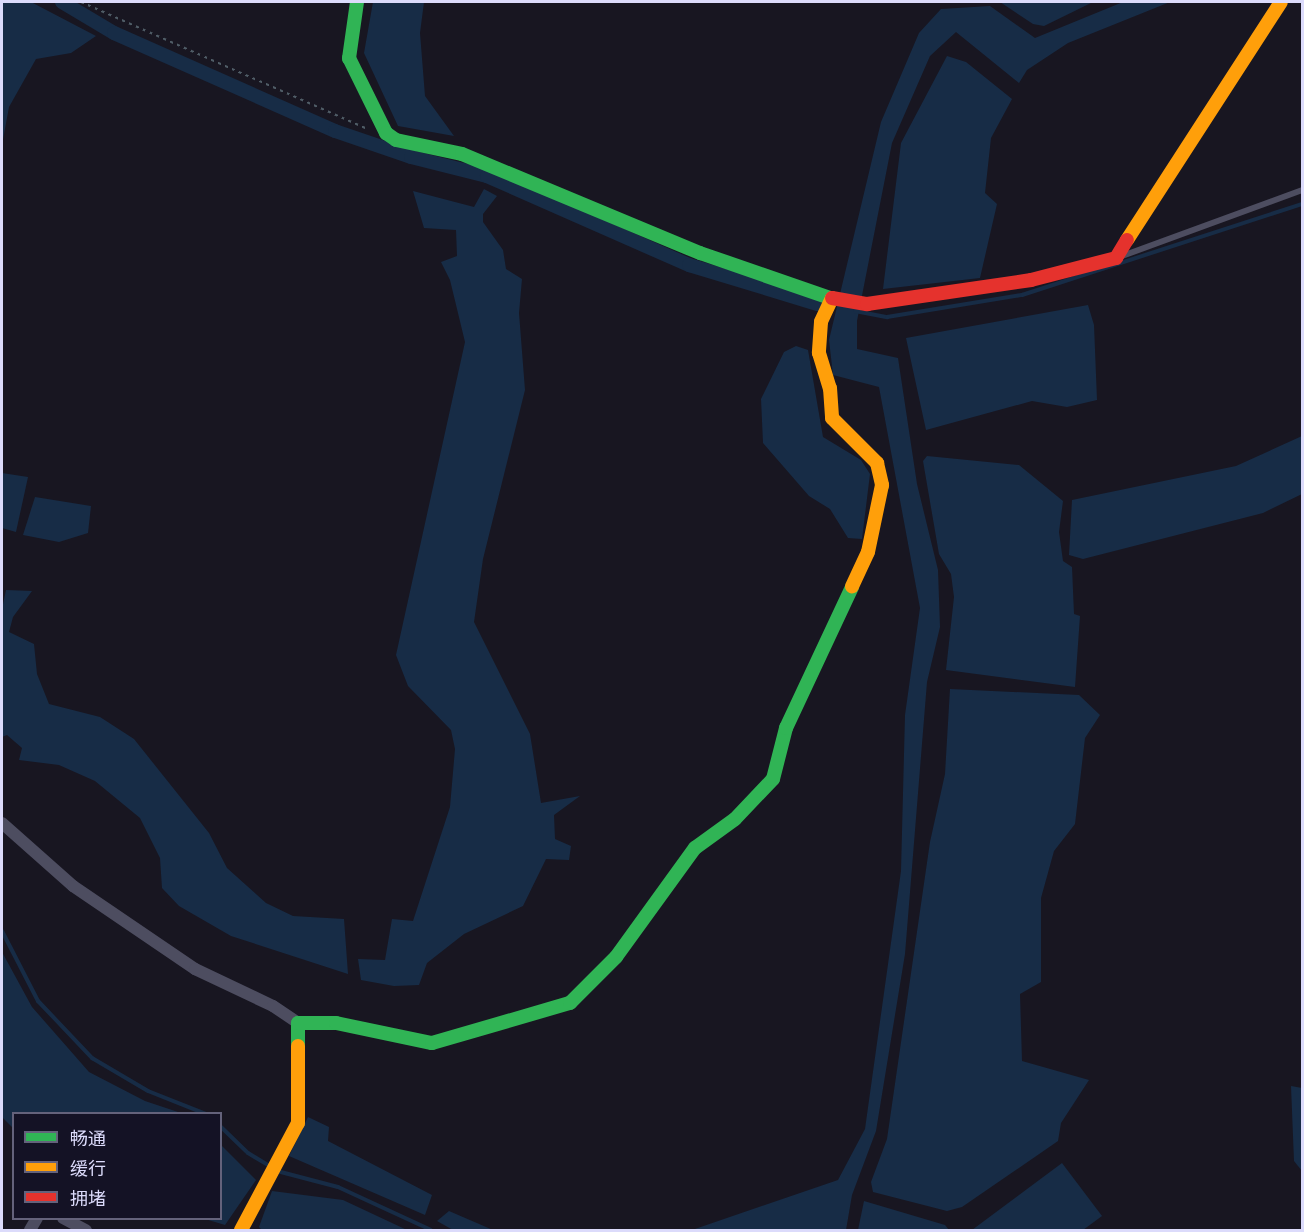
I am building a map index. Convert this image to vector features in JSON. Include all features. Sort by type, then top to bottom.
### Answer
[{"type":"street","points":[[357,2],[349,58],[386,133],[396,140],[462,154],[513,173],[700,253],[830,298],[867,304],[1031,280],[1116,258],[1281,2]]},
{"type":"street","points":[[2,823],[73,886],[185,963],[273,1005],[298,1023],[336,1023],[432,1043],[570,1003],[616,957],[695,848],[735,819],[773,779],[786,729],[868,552],[882,485],[877,463],[832,418],[830,388],[819,353],[821,322],[830,298]]},
{"type":"street","points":[[241,1230],[298,1123],[298,1023]]},
{"type":"street","points":[[67,1220],[86,1230]]},
{"type":"lane","points":[[1116,258],[1302,190]]},
{"type":"path","points":[[81,2],[353,123],[386,133]]},
{"type":"water","points":[[2,2],[31,2],[96,36],[71,53],[36,59],[9,107],[2,145]]},
{"type":"water","points":[[373,2],[424,2],[420,33],[425,96],[454,136],[398,126],[364,53]]},
{"type":"water","points":[[1000,2],[1093,2],[1044,26],[1033,24]]},
{"type":"water","points":[[1123,2],[1170,2],[1068,43],[1027,70],[1019,83],[956,32],[930,56],[892,143],[857,321],[857,349],[898,358],[917,484],[938,570],[940,627],[927,682],[905,954],[876,1131],[852,1195],[846,1230],[692,1230],[838,1180],[865,1129],[901,871],[905,715],[920,608],[879,387],[833,375],[829,340],[881,122],[919,33],[941,9],[990,6],[1035,38]]},
{"type":"water","points":[[947,56],[966,62],[1012,99],[991,138],[985,193],[997,204],[980,278],[883,289],[901,143]]},
{"type":"water","points":[[484,189],[497,196],[483,214],[483,222],[503,250],[506,269],[522,279],[519,313],[525,390],[483,559],[474,622],[530,734],[541,803],[580,796],[554,815],[555,839],[571,846],[569,860],[546,859],[523,906],[464,934],[427,963],[419,985],[394,986],[361,980],[358,959],[385,960],[392,919],[413,921],[450,807],[455,749],[451,730],[408,686],[396,655],[465,342],[450,280],[441,262],[457,256],[456,230],[424,228],[413,191],[474,207]]},
{"type":"water","points":[[1088,305],[1094,325],[1097,400],[1067,407],[1032,401],[926,430],[906,338]]},
{"type":"water","points":[[796,346],[808,350],[823,437],[861,460],[870,474],[862,539],[848,538],[830,509],[809,496],[763,443],[761,399],[784,352]]},
{"type":"water","points":[[1302,436],[1302,494],[1263,513],[1083,559],[1069,555],[1072,500],[1236,466]]},
{"type":"water","points":[[927,456],[1019,465],[1063,501],[1059,532],[1063,561],[1072,567],[1074,614],[1080,616],[1075,687],[946,670],[954,597],[951,574],[939,554],[923,461]]},
{"type":"water","points":[[2,473],[28,477],[16,532],[2,528]]},
{"type":"water","points":[[35,497],[91,506],[88,533],[59,542],[23,535]]},
{"type":"water","points":[[6,590],[32,591],[13,617],[9,632],[34,644],[37,674],[49,704],[100,717],[134,739],[209,833],[227,868],[266,903],[293,916],[344,919],[348,974],[231,936],[179,906],[162,888],[160,858],[140,818],[95,781],[59,765],[19,760],[22,748],[7,735],[2,737],[2,609]]},
{"type":"water","points":[[950,689],[1079,695],[1100,715],[1085,738],[1075,824],[1054,851],[1041,898],[1041,982],[1020,994],[1022,1061],[1089,1080],[1061,1123],[1058,1141],[962,1207],[947,1211],[873,1192],[871,1182],[887,1139],[930,842],[945,774]]},
{"type":"water","points":[[2,952],[32,1007],[89,1072],[145,1101],[178,1112],[12,1112],[12,1127],[2,1117]]},
{"type":"water","points":[[1291,1086],[1302,1088],[1302,1171],[1294,1161]]},
{"type":"water","points":[[308,1117],[329,1127],[328,1141],[432,1195],[425,1215],[289,1156]]},
{"type":"water","points":[[222,1146],[256,1180],[225,1225],[208,1220],[222,1220]]},
{"type":"water","points":[[1062,1163],[1102,1216],[1083,1230],[972,1230]]},
{"type":"water","points":[[272,1191],[343,1200],[407,1230],[262,1230],[259,1227]]},
{"type":"water","points":[[864,1201],[945,1225],[949,1230],[858,1230]]},
{"type":"water","points":[[449,1211],[493,1230],[453,1230],[437,1221]]},
{"type":"waterway","points":[[62,2],[114,33],[335,131],[411,157],[487,176],[689,265],[817,304]]},
{"type":"waterway","points":[[855,311],[887,317],[1022,295],[1302,204]]},
{"type":"waterway","points":[[2,931],[38,1001],[92,1058],[148,1091],[201,1112]]},
{"type":"waterway","points":[[222,1128],[248,1153],[271,1167]]},
{"type":"waterway","points":[[277,1171],[338,1187],[431,1230]]},
{"type":"traffic: fast","points":[[357,2],[349,58],[386,133],[396,140],[462,154],[700,253],[830,298]]},
{"type":"traffic: fast","points":[[298,1046],[298,1023],[336,1023],[432,1043],[570,1003],[616,957],[695,848],[735,819],[773,779],[786,728],[852,587]]},
{"type":"traffic: slow","points":[[1127,240],[1281,2]]},
{"type":"traffic: slow","points":[[832,298],[821,322],[819,353],[830,388],[832,418],[877,463],[882,485],[868,552],[852,587]]},
{"type":"traffic: slow","points":[[241,1230],[298,1123],[298,1046]]},
{"type":"traffic: jam","points":[[832,298],[867,304],[1031,280],[1116,258],[1127,240]]}]
